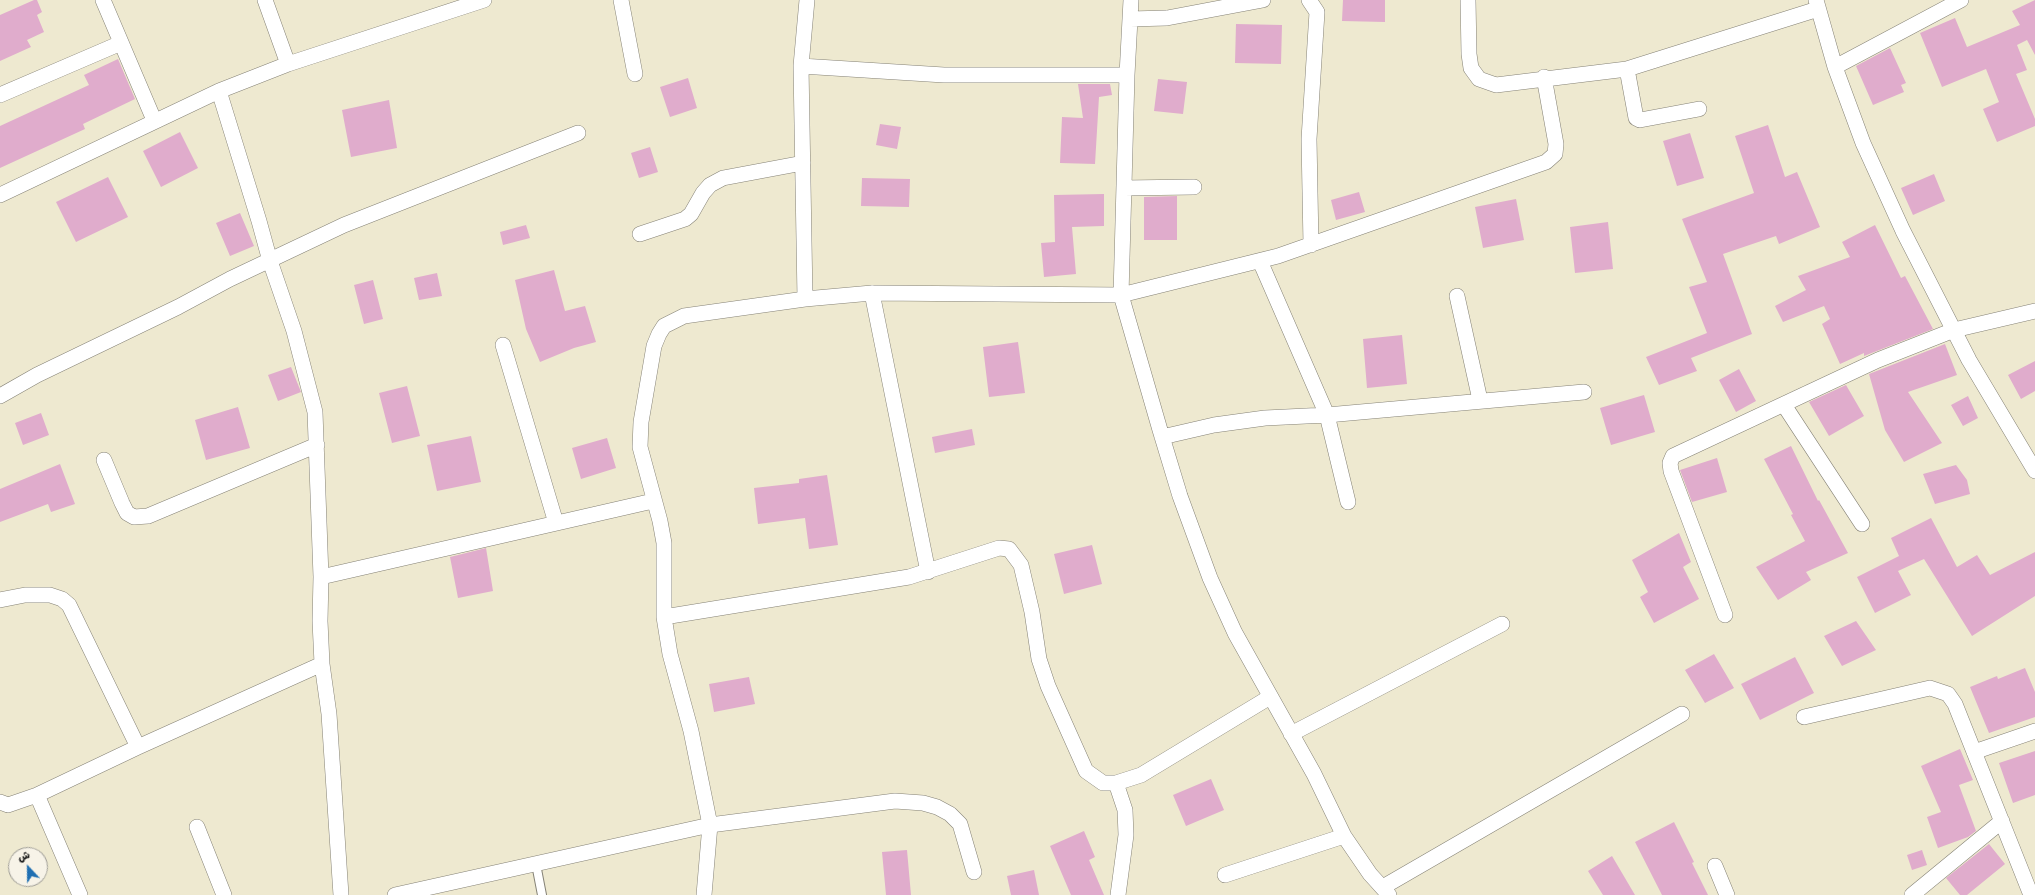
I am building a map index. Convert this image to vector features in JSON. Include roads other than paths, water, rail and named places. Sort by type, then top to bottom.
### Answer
[{"type":"street","points":[[103,0],[154,120]]},
{"type":"street","points":[[265,0],[288,64]]},
{"type":"street","points":[[0,195],[154,120],[219,91],[288,64],[459,4],[484,0]]},
{"type":"street","points":[[621,0],[635,74]]},
{"type":"street","points":[[805,299],[801,66],[807,0]]},
{"type":"street","points":[[1131,0],[1127,75],[1121,295],[1180,496],[1210,578],[1236,633],[1270,697],[1314,774],[1344,836],[1370,874],[1386,891],[1682,714]]},
{"type":"street","points":[[1130,19],[1167,18],[1263,0]]},
{"type":"street","points":[[1309,0],[1316,12],[1309,139],[1311,245]]},
{"type":"street","points":[[1468,0],[1470,63],[1476,76],[1486,82],[1496,85],[1626,69],[1817,5],[1835,67],[1863,143],[1894,210],[1969,360],[2035,471]]},
{"type":"street","points":[[1835,67],[1960,0]]},
{"type":"street","points":[[0,94],[121,43]]},
{"type":"street","points":[[801,66],[944,75],[1127,75]]},
{"type":"street","points":[[1626,69],[1636,118],[1640,120],[1700,110]]},
{"type":"street","points":[[704,895],[710,825],[691,731],[670,654],[664,616],[664,543],[660,521],[653,501],[640,447],[641,422],[654,346],[662,330],[673,320],[684,316],[805,299],[872,293],[1121,295],[1260,261],[1311,245],[1546,162],[1555,154],[1556,144],[1544,78]]},
{"type":"street","points":[[219,91],[270,261],[309,383],[316,412],[322,664],[329,714],[341,895]]},
{"type":"street","points":[[0,396],[37,375],[344,225],[578,134]]},
{"type":"street","points":[[640,234],[685,219],[691,214],[703,193],[710,185],[723,178],[802,163]]},
{"type":"street","points":[[1124,188],[1194,187]]},
{"type":"street","points":[[1260,261],[1327,415],[1348,502]]},
{"type":"street","points":[[872,293],[928,572]]},
{"type":"street","points":[[1457,296],[1480,400]]},
{"type":"street","points":[[1725,614],[1673,479],[1670,460],[1677,453],[1784,405],[1878,360],[1954,330],[2035,311]]},
{"type":"street","points":[[503,345],[556,524]]},
{"type":"street","points":[[1162,438],[1230,422],[1327,415],[1480,400],[1584,392]]},
{"type":"street","points":[[1784,405],[1862,524]]},
{"type":"street","points":[[104,460],[122,503],[127,512],[134,517],[148,516],[317,445]]},
{"type":"street","points":[[321,577],[653,501]]},
{"type":"street","points":[[664,616],[902,578],[928,572],[999,548],[1009,549],[1021,565],[1032,612],[1039,659],[1048,686],[1077,754],[1086,771],[1102,783],[1116,783],[1141,775],[1270,697]]},
{"type":"street","points":[[0,600],[25,595],[45,595],[62,599],[68,605],[138,747]]},
{"type":"street","points":[[1291,734],[1502,624]]},
{"type":"street","points":[[0,802],[8,805],[38,795],[138,747],[322,664]]},
{"type":"street","points":[[1804,717],[1930,688],[1948,694],[1955,704],[2031,895]]},
{"type":"street","points":[[1974,752],[2035,731]]},
{"type":"street","points":[[1116,783],[1125,810],[1126,834],[1118,895]]},
{"type":"street","points":[[38,795],[80,895]]},
{"type":"street","points":[[395,895],[419,892],[710,825],[896,801],[923,803],[950,814],[960,824],[974,872]]},
{"type":"street","points":[[1912,895],[2002,820]]},
{"type":"street","points":[[197,827],[224,895]]},
{"type":"street","points":[[1225,875],[1344,836]]},
{"type":"street","points":[[1715,866],[1727,895]]},
{"type":"lane","points":[[536,864],[542,895]]}]
